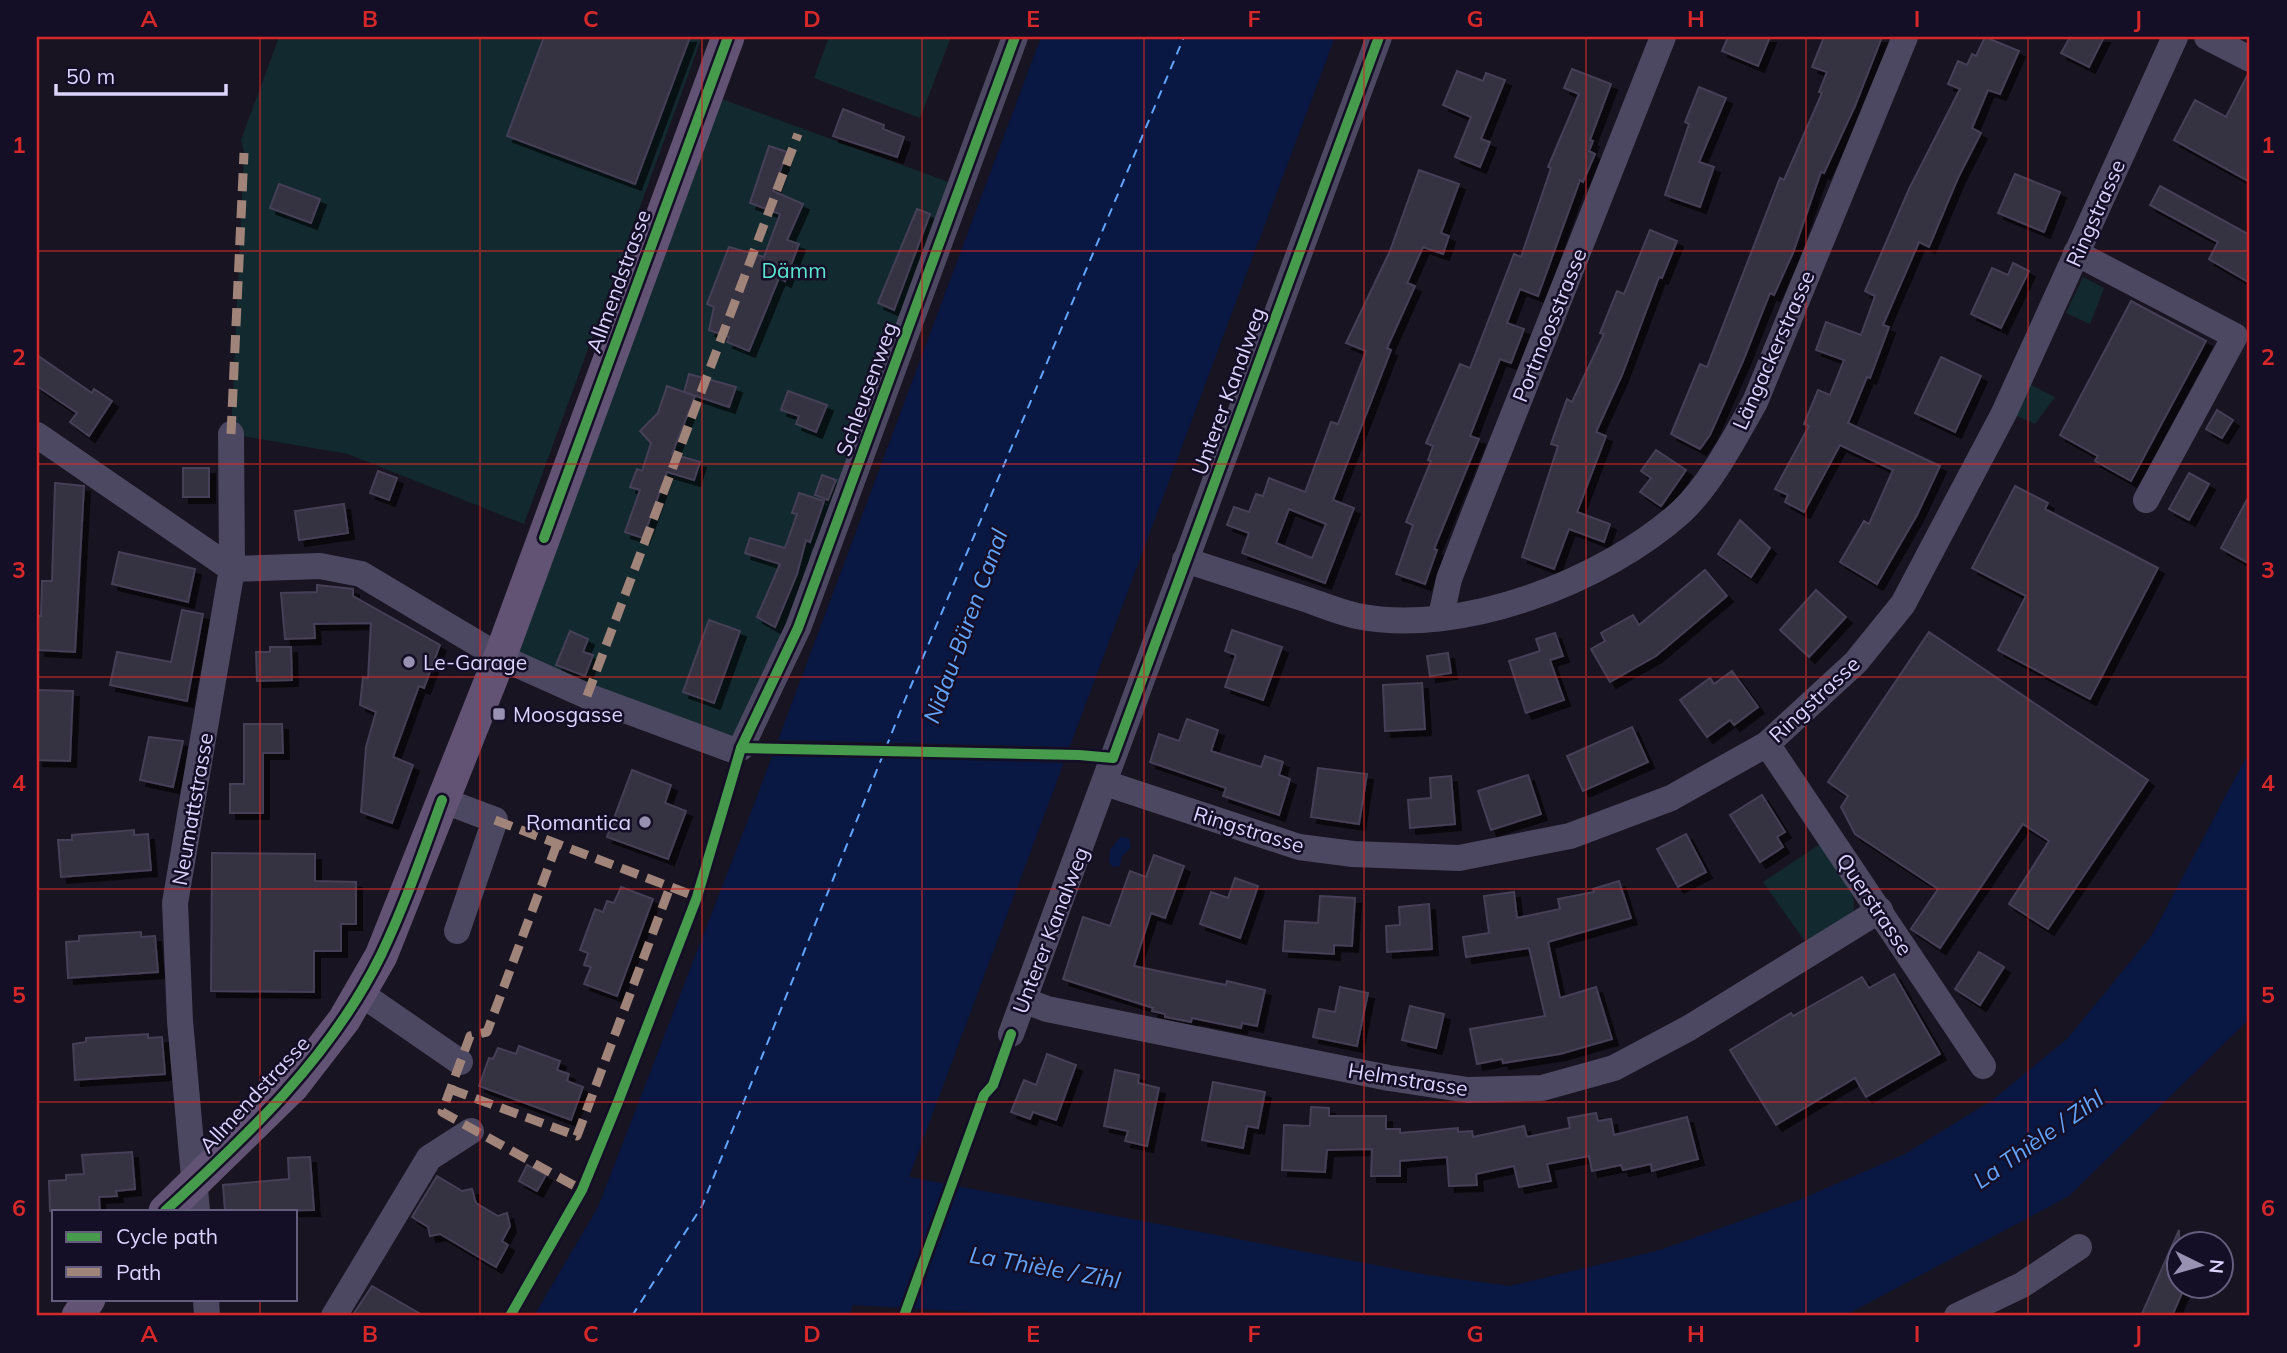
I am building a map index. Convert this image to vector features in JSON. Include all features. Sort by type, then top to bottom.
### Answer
[{"type":"main road","name":"Allmendstrasse","points":[[167,1210],[195,1198],[293,1086],[328,1042],[360,993],[396,923],[500,657],[728,37]]},
{"type":"main road","points":[[78,1316],[88,1300]]},
{"type":"street","name":"Schleusenweg","points":[[500,657],[587,696],[733,750],[741,748],[798,628],[1014,37]]},
{"type":"street","name":"Unterer Kanalweg","points":[[1011,1034],[1379,37]]},
{"type":"street","name":"Portmoosstrasse","points":[[1441,616],[1449,579],[1663,37]]},
{"type":"street","name":"Längackerstrasse","points":[[1185,561],[1357,616],[1399,620],[1483,610],[1566,584],[1625,554],[1682,510],[1726,452],[1755,402],[1905,37]]},
{"type":"street","name":"Ringstrasse","points":[[1105,783],[1299,847],[1353,854],[1458,858],[1570,836],[1671,798],[1767,744],[1856,662],[1903,604],[2004,413],[2175,37]]},
{"type":"street","points":[[2207,37],[2250,59]]},
{"type":"street","points":[[2076,253],[2235,336],[2146,499]]},
{"type":"street","name":"Neumattstrasse","points":[[195,1198],[180,1021],[176,903],[232,569],[230,433]]},
{"type":"street","points":[[37,435],[232,569],[320,566],[361,574],[500,657]]},
{"type":"street","name":"Querstrasse","points":[[1767,744],[1983,1066]]},
{"type":"street","points":[[442,800],[495,820],[457,931]]},
{"type":"street","name":"Helmstrasse","points":[[1023,1000],[1060,1011],[1389,1077],[1468,1090],[1542,1088],[1614,1068],[1689,1028],[1880,910]]},
{"type":"street","points":[[360,993],[460,1062]]},
{"type":"street","points":[[334,1316],[429,1158],[471,1131]]},
{"type":"street","points":[[1957,1316],[2022,1285],[2079,1247]]},
{"type":"green space","points":[[279,37],[702,37],[524,524],[348,454],[231,434],[244,153],[241,140]]},
{"type":"green space","points":[[829,37],[951,37],[920,118],[814,78]]},
{"type":"green space","name":"Dämm","points":[[722,99],[962,187],[793,624],[733,750],[511,661]]},
{"type":"green space","points":[[2083,277],[2104,288],[2090,324],[2066,313]]},
{"type":"green space","points":[[2031,385],[2055,397],[2035,424],[2015,415]]},
{"type":"green space","points":[[1820,844],[1849,886],[1854,904],[1853,914],[1806,943],[1763,882]]},
{"type":"water","points":[[1041,37],[1335,37],[909,1177],[1428,1275],[1510,1286],[1660,1250],[1799,1200],[1905,1154],[1994,1099],[2068,1038],[2152,935],[2250,750],[2250,1018],[2069,1196],[1844,1316],[1043,1316],[853,1305],[849,1316],[534,1316],[598,1207],[756,799]]},
{"type":"water","points":[[1120,837],[1129,838],[1131,848],[1122,856],[1120,866],[1113,867],[1109,862],[1110,850]]},
{"type":"pier","points":[[774,740],[1073,747],[1067,763],[769,754]]},
{"type":"building","points":[[544,37],[690,37],[635,184],[507,136]]},
{"type":"building","points":[[1728,37],[1770,37],[1758,66],[1722,51]]},
{"type":"building","points":[[1824,37],[1882,37],[1855,106],[1824,173],[1821,172],[1793,253],[1774,295],[1770,293],[1710,435],[1700,449],[1671,434],[1700,364],[1707,367],[1780,178],[1784,180],[1822,93],[1819,92],[1827,72],[1812,67]]},
{"type":"building","points":[[1985,37],[2019,51],[2000,94],[1988,90],[1972,128],[1981,133],[1958,178],[1929,247],[1919,242],[1883,325],[1889,327],[1870,378],[1867,377],[1848,423],[1940,466],[1917,515],[1877,584],[1840,562],[1864,521],[1869,524],[1893,470],[1840,445],[1804,512],[1785,502],[1788,495],[1775,489],[1809,426],[1804,424],[1818,390],[1830,395],[1844,360],[1816,350],[1826,322],[1861,335],[1875,296],[1865,291],[1909,189],[1960,89],[1948,84],[1958,61],[1967,65],[1972,54],[1976,56]]},
{"type":"building","points":[[2070,37],[2104,37],[2089,67],[2061,53]]},
{"type":"building","points":[[1572,69],[1611,84],[1590,140],[1593,141],[1589,151],[1595,154],[1583,182],[1580,180],[1538,296],[1520,289],[1507,323],[1524,329],[1511,363],[1500,359],[1470,436],[1479,439],[1434,549],[1437,550],[1425,584],[1396,574],[1413,525],[1406,522],[1431,461],[1428,460],[1433,446],[1426,443],[1460,364],[1470,368],[1514,254],[1521,257],[1551,168],[1548,167],[1579,94],[1564,88]]},
{"type":"building","points":[[1457,71],[1483,81],[1486,73],[1505,80],[1481,139],[1490,142],[1480,167],[1455,157],[1471,117],[1443,105]]},
{"type":"building","points":[[2248,74],[2250,182],[2174,140],[2195,100],[2226,117]]},
{"type":"building","points":[[1699,87],[1726,98],[1699,162],[1714,167],[1700,207],[1665,195],[1689,124],[1685,122]]},
{"type":"building","points":[[843,109],[884,125],[883,129],[904,137],[897,157],[833,136]]},
{"type":"building","points":[[769,146],[787,152],[773,191],[803,204],[787,240],[799,244],[785,281],[779,278],[749,351],[727,342],[729,337],[709,330],[714,307],[707,304],[729,247],[764,257],[780,214],[750,203]]},
{"type":"building","points":[[1419,170],[1459,184],[1441,233],[1449,236],[1443,254],[1423,247],[1407,283],[1415,286],[1387,348],[1391,350],[1333,500],[1354,508],[1325,583],[1242,553],[1249,533],[1227,525],[1234,507],[1249,512],[1256,494],[1263,496],[1269,478],[1305,492],[1331,422],[1338,424],[1366,351],[1346,343],[1390,251]],"holes":[[[1289,509],[1326,524],[1312,558],[1276,543]]]},
{"type":"building","points":[[2015,174],[2060,192],[2044,232],[1998,213]]},
{"type":"building","points":[[279,184],[320,199],[311,223],[270,208]]},
{"type":"building","points":[[2160,186],[2250,235],[2250,283],[2209,259],[2218,242],[2150,205]]},
{"type":"building","points":[[917,209],[930,214],[894,310],[878,303]]},
{"type":"building","points":[[1650,230],[1677,241],[1662,278],[1659,277],[1622,375],[1596,432],[1606,436],[1577,512],[1610,524],[1604,542],[1569,529],[1554,569],[1522,557],[1558,446],[1551,444],[1567,399],[1572,402],[1604,334],[1600,333],[1617,291],[1624,294]]},
{"type":"building","points":[[2013,263],[2029,271],[2001,328],[1971,314],[1992,268],[2008,275]]},
{"type":"building","points":[[2131,301],[2206,341],[2131,481],[2095,461],[2098,456],[2060,435]]},
{"type":"building","points":[[37,355],[92,393],[94,389],[112,401],[89,436],[70,422],[77,413],[37,386]]},
{"type":"building","points":[[1941,357],[1981,376],[1955,432],[1915,413]]},
{"type":"building","points":[[689,374],[736,387],[729,407],[684,392]]},
{"type":"building","points":[[667,386],[695,396],[672,454],[700,462],[694,480],[667,472],[643,538],[625,532],[640,490],[630,487],[637,469],[642,471],[651,443],[640,431],[658,413]]},
{"type":"building","points":[[788,391],[827,405],[816,432],[796,424],[799,416],[781,410]]},
{"type":"building","points":[[2217,410],[2233,420],[2222,438],[2206,429]]},
{"type":"building","points":[[1656,450],[1686,470],[1661,506],[1640,492],[1651,478],[1641,471]]},
{"type":"building","points":[[183,468],[209,468],[209,497],[183,497]]},
{"type":"building","points":[[378,471],[397,478],[389,500],[370,493]]},
{"type":"building","points":[[2189,473],[2209,484],[2189,520],[2169,509]]},
{"type":"building","points":[[822,475],[836,480],[828,500],[815,495]]},
{"type":"building","points":[[55,483],[84,486],[75,652],[39,650],[37,616],[41,616],[42,581],[52,581]]},
{"type":"building","points":[[2015,486],[2048,503],[2045,509],[2158,568],[2090,699],[1998,650],[2026,596],[1972,568]]},
{"type":"building","points":[[799,493],[824,501],[810,542],[806,540],[797,574],[775,627],[757,617],[780,564],[745,553],[750,538],[785,548],[797,514],[792,513]]},
{"type":"building","points":[[2250,494],[2250,564],[2221,548]]},
{"type":"building","points":[[344,504],[348,533],[299,540],[295,511]]},
{"type":"building","points":[[1740,520],[1770,548],[1751,577],[1718,554]]},
{"type":"building","points":[[119,552],[195,569],[188,602],[112,584]]},
{"type":"building","points":[[1705,570],[1727,596],[1656,656],[1610,682],[1591,649],[1605,641],[1601,633],[1633,615],[1639,625]]},
{"type":"building","points":[[317,585],[353,589],[353,596],[440,645],[424,688],[419,686],[393,757],[413,765],[392,823],[361,812],[366,747],[376,712],[360,705],[363,677],[368,678],[371,623],[314,624],[315,638],[285,639],[281,593],[317,592]]},
{"type":"building","points":[[1816,590],[1846,617],[1809,657],[1780,630]]},
{"type":"building","points":[[182,610],[203,614],[187,701],[110,685],[117,652],[171,662]]},
{"type":"building","points":[[709,620],[740,631],[714,703],[683,692]]},
{"type":"building","points":[[1232,630],[1282,647],[1263,700],[1225,687],[1236,655],[1225,651]]},
{"type":"building","points":[[570,631],[588,639],[583,652],[593,655],[585,676],[556,665]]},
{"type":"building","points":[[1929,632],[2148,780],[2048,929],[2009,904],[2049,841],[2023,824],[1940,948],[1911,929],[1938,889],[1855,834],[1841,807],[1848,796],[1828,782]]},
{"type":"building","points":[[1555,633],[1563,656],[1550,660],[1564,700],[1526,713],[1509,661],[1540,651],[1536,639]]},
{"type":"building","points":[[270,647],[291,647],[292,680],[257,681],[256,652],[270,652]]},
{"type":"building","points":[[1448,653],[1451,673],[1430,676],[1427,656]]},
{"type":"building","points":[[1732,671],[1758,707],[1734,725],[1730,720],[1707,737],[1680,700],[1710,678],[1714,684]]},
{"type":"building","points":[[1422,683],[1425,729],[1385,731],[1383,685]]},
{"type":"building","points":[[37,690],[73,691],[70,761],[37,760]]},
{"type":"building","points":[[1187,719],[1218,730],[1211,751],[1261,767],[1265,756],[1283,762],[1279,775],[1290,779],[1279,815],[1223,796],[1226,788],[1150,762],[1159,734],[1179,741]]},
{"type":"building","points":[[244,724],[282,724],[283,753],[263,753],[263,813],[230,813],[230,784],[244,784]]},
{"type":"building","points":[[1632,727],[1648,762],[1583,791],[1567,756]]},
{"type":"building","points":[[149,737],[183,741],[173,787],[140,780]]},
{"type":"building","points":[[1318,768],[1367,774],[1359,824],[1311,817]]},
{"type":"building","points":[[632,770],[671,785],[665,803],[686,811],[668,859],[607,837]]},
{"type":"building","points":[[1528,775],[1541,814],[1491,830],[1478,791]]},
{"type":"building","points":[[1451,776],[1455,824],[1410,828],[1408,800],[1431,798],[1430,778]]},
{"type":"building","points":[[1762,795],[1785,832],[1777,837],[1783,847],[1760,862],[1730,815]]},
{"type":"building","points":[[134,830],[134,835],[148,834],[151,870],[61,877],[58,840],[72,840],[72,835]]},
{"type":"building","points":[[1686,834],[1706,872],[1678,887],[1657,849]]},
{"type":"building","points":[[212,853],[315,854],[315,881],[356,882],[356,924],[341,924],[341,951],[314,951],[314,992],[211,991]]},
{"type":"building","points":[[1154,855],[1184,866],[1165,918],[1151,913],[1134,966],[1226,985],[1227,981],[1265,990],[1257,1026],[1242,1023],[1241,1028],[1192,1018],[1191,1022],[1165,1017],[1165,1014],[1152,1011],[1153,1008],[1063,979],[1083,917],[1110,926],[1130,871],[1146,877]]},
{"type":"building","points":[[1235,878],[1258,886],[1240,938],[1200,924],[1211,892],[1228,898]]},
{"type":"building","points":[[1619,881],[1631,918],[1548,942],[1560,998],[1596,987],[1612,1039],[1560,1054],[1503,1063],[1502,1059],[1477,1064],[1470,1029],[1545,1016],[1529,948],[1466,957],[1463,937],[1489,933],[1484,896],[1514,892],[1517,918],[1560,909],[1558,899],[1594,892],[1593,889]]},
{"type":"building","points":[[621,887],[653,899],[617,996],[584,984],[591,967],[584,965],[588,953],[580,950],[595,909],[603,912],[607,901],[614,903]]},
{"type":"building","points":[[1320,896],[1355,898],[1352,946],[1334,945],[1334,954],[1283,951],[1285,921],[1318,923]]},
{"type":"building","points":[[1429,904],[1432,949],[1387,952],[1386,926],[1400,925],[1399,907]]},
{"type":"building","points":[[141,932],[141,937],[155,936],[158,972],[68,978],[66,942],[79,941],[79,936]]},
{"type":"building","points":[[1979,952],[2004,967],[1980,1005],[1955,989]]},
{"type":"building","points":[[1894,974],[1940,1054],[1866,1097],[1855,1078],[1776,1125],[1730,1050],[1791,1013],[1793,1016],[1862,977],[1869,988]]},
{"type":"building","points":[[1340,987],[1368,993],[1357,1046],[1313,1037],[1319,1009],[1335,1012]]},
{"type":"building","points":[[1410,1006],[1444,1014],[1436,1048],[1402,1040]]},
{"type":"building","points":[[148,1034],[148,1038],[162,1037],[165,1074],[75,1080],[73,1044],[86,1042],[86,1038]]},
{"type":"building","points":[[519,1046],[560,1061],[557,1070],[569,1074],[567,1081],[583,1087],[571,1120],[479,1086],[489,1058],[493,1059],[498,1048],[516,1054]]},
{"type":"building","points":[[1047,1054],[1076,1065],[1056,1120],[1033,1112],[1030,1119],[1011,1112],[1024,1080],[1036,1085]]},
{"type":"building","points":[[1115,1070],[1139,1075],[1138,1083],[1159,1088],[1147,1146],[1125,1141],[1128,1131],[1104,1126]]},
{"type":"building","points":[[1213,1082],[1265,1092],[1258,1128],[1247,1126],[1243,1148],[1202,1140]]},
{"type":"building","points":[[1311,1107],[1329,1108],[1329,1116],[1386,1116],[1386,1129],[1400,1129],[1400,1133],[1458,1128],[1458,1132],[1472,1131],[1473,1137],[1524,1126],[1527,1137],[1570,1128],[1568,1118],[1596,1113],[1598,1121],[1611,1119],[1614,1135],[1687,1117],[1698,1159],[1652,1171],[1651,1164],[1623,1170],[1621,1165],[1592,1171],[1589,1156],[1547,1164],[1551,1181],[1519,1187],[1514,1166],[1476,1174],[1477,1185],[1449,1186],[1447,1157],[1400,1161],[1400,1176],[1371,1176],[1372,1149],[1327,1150],[1325,1172],[1282,1170],[1284,1125],[1310,1126]]},
{"type":"building","points":[[132,1152],[135,1189],[116,1191],[117,1196],[99,1197],[100,1210],[50,1211],[49,1181],[66,1180],[66,1175],[84,1174],[82,1155]]},
{"type":"building","points":[[310,1157],[314,1210],[225,1210],[223,1185],[289,1179],[288,1158]]},
{"type":"building","points":[[527,1165],[546,1175],[537,1191],[519,1181]]},
{"type":"building","points":[[437,1176],[462,1191],[472,1189],[476,1203],[498,1216],[507,1213],[510,1226],[502,1241],[508,1245],[496,1267],[440,1234],[430,1236],[428,1227],[412,1217]]},
{"type":"building","points":[[2164,1264],[2164,1300],[2179,1300],[2172,1316],[2141,1316]]},
{"type":"building","points":[[372,1286],[424,1316],[352,1316]]},
{"type":"ferry route","points":[[632,1316],[702,1206],[905,700],[1184,37]]},
{"type":"marked path","points":[[587,696],[798,134]]},
{"type":"marked path","points":[[231,434],[244,153]]},
{"type":"marked path","points":[[495,820],[697,897]]},
{"type":"marked path","points":[[557,844],[487,1032],[470,1036],[442,1112],[582,1190]]},
{"type":"marked path","points":[[450,1089],[577,1136],[670,887]]},
{"type":"cycle path","points":[[544,538],[728,37]]},
{"type":"cycle path","points":[[510,1316],[582,1190],[618,1102],[697,897],[741,748],[798,628],[1015,37]]},
{"type":"cycle path","points":[[741,748],[1113,758],[1379,37]]},
{"type":"cycle path","points":[[166,1210],[257,1123],[313,1061],[338,1027],[361,992],[390,936],[442,800]]},
{"type":"cycle path","points":[[904,1316],[984,1095],[993,1085],[1011,1034]]},
{"type":"place","name":"Le-Garage","points":[[409,662]]},
{"type":"place","name":"Moosgasse","points":[[499,714]]},
{"type":"place","name":"Romantica","points":[[645,822]]},
{"type":"water label","name":"Nidau-Büren Canal","points":[[965,626]]},
{"type":"water label","name":"La Thièle / Zihl","points":[[2038,1139]]},
{"type":"water label","name":"La Thièle / Zihl","points":[[1045,1267]]}]
